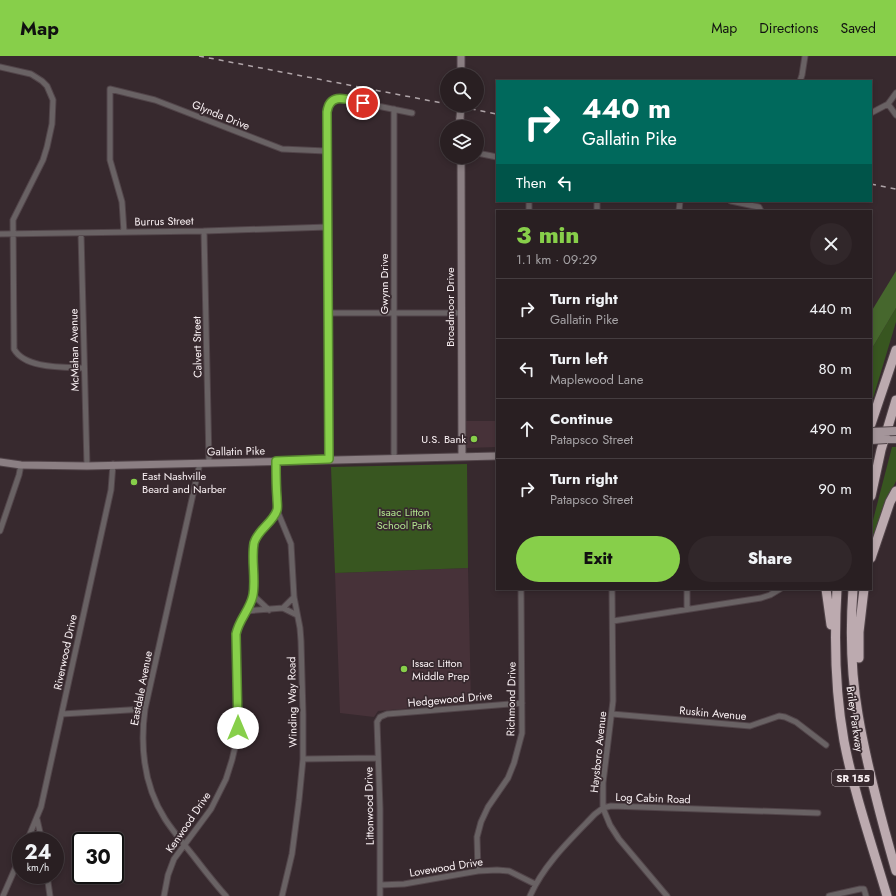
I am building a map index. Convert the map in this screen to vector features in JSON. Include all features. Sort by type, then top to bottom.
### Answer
[{"type":"highway","points":[[872,421],[896,350]]},
{"type":"highway","points":[[872,491],[881,450],[896,400]]},
{"type":"highway","points":[[872,555],[890,502],[896,491]]},
{"type":"highway","points":[[826,590],[835,657]]},
{"type":"highway","name":"Briley Parkway","points":[[837,590],[835,657],[839,707],[844,741],[852,775],[887,896]]},
{"type":"highway","name":"Briley Parkway","points":[[853,590],[853,667],[858,713],[872,782],[896,871]]},
{"type":"highway","points":[[858,713],[859,632],[864,590]]},
{"type":"main road","points":[[461,56],[461,68]]},
{"type":"main road","name":"Broadmoor Drive","points":[[461,164],[462,457]]},
{"type":"main road","points":[[872,432],[896,431]]},
{"type":"main road","points":[[872,440],[896,439]]},
{"type":"main road","name":"Gallatin Pike","points":[[0,462],[22,465],[86,466],[113,464],[496,456]]},
{"type":"street","points":[[800,80],[805,56]]},
{"type":"street","points":[[0,66],[31,74],[42,81],[47,86],[53,100],[52,124],[43,160],[13,220],[14,349],[18,356],[32,363],[84,368]]},
{"type":"street","name":"Glynda Drive","points":[[124,232],[122,202],[110,160],[110,89],[155,100],[282,148],[326,151]]},
{"type":"street","points":[[872,112],[888,104],[896,93]]},
{"type":"street","points":[[329,459],[329,313],[326,151],[328,105],[332,100],[338,98],[412,113]]},
{"type":"street","points":[[888,104],[896,115]]},
{"type":"street","name":"Gwynn Drive","points":[[394,109],[394,458]]},
{"type":"street","points":[[484,154],[496,156]]},
{"type":"street","points":[[736,202],[758,207],[760,210]]},
{"type":"street","name":"Burrus Street","points":[[0,234],[204,231],[328,227]]},
{"type":"street","name":"Calvert Street","points":[[204,231],[209,462]]},
{"type":"street","name":"McMahan Avenue","points":[[82,233],[86,466]]},
{"type":"street","points":[[329,313],[461,313]]},
{"type":"street","points":[[276,461],[277,510]]},
{"type":"street","name":"Eastdale Avenue","points":[[200,463],[145,709],[142,742],[146,768],[156,802],[165,818],[184,844],[226,896]]},
{"type":"street","name":"Riverwood Drive","points":[[32,832],[43,800],[110,490],[113,464]]},
{"type":"street","points":[[0,531],[22,465]]},
{"type":"street","name":"Kenwood Drive","points":[[164,896],[168,875],[174,859],[205,818],[218,797],[226,779],[236,743],[238,710],[236,634],[238,624],[250,605],[253,595],[253,551],[255,541],[258,534],[277,510]]},
{"type":"street","name":"Winding Way Road","points":[[277,510],[291,544],[294,597],[301,641],[303,759],[292,854],[282,896]]},
{"type":"street","name":"Richmond Drive","points":[[478,871],[477,837],[481,822],[488,807],[508,778],[514,763],[522,733],[521,590]]},
{"type":"street","name":"Haysboro Avenue","points":[[612,590],[613,700],[603,775],[603,808],[610,825],[619,839],[667,896]]},
{"type":"street","points":[[687,590],[687,608]]},
{"type":"street","points":[[613,621],[687,608],[761,598],[778,590]]},
{"type":"street","points":[[253,595],[269,610]]},
{"type":"street","points":[[283,608],[294,597]]},
{"type":"street","points":[[246,611],[283,608],[297,615]]},
{"type":"street","name":"Hedgewood Drive","points":[[380,717],[387,714],[522,703]]},
{"type":"street","points":[[62,714],[145,709]]},
{"type":"street","name":"Ruskin Avenue","points":[[612,714],[750,726],[779,716],[796,722],[826,745]]},
{"type":"street","name":"Littonwood Drive","points":[[380,717],[377,722],[380,896]]},
{"type":"street","points":[[303,759],[378,758]]},
{"type":"street","name":"Log Cabin Road","points":[[530,896],[535,884],[549,864],[595,814],[603,808],[611,806],[818,813]]},
{"type":"street","points":[[37,819],[40,832]]},
{"type":"street","name":"Lovewood Drive","points":[[380,885],[404,884],[478,871],[497,870],[508,871],[535,884]]},
{"type":"street","points":[[3,896],[12,876]]},
{"type":"street","points":[[48,884],[50,896]]},
{"type":"street","points":[[829,896],[860,889],[864,889],[866,896]]},
{"type":"shaded area","points":[[466,421],[496,421],[496,447],[467,448]]},
{"type":"shaded area","name":"Issac Litton Middle Prep","points":[[468,568],[471,703],[378,711],[374,717],[340,713],[335,573]]},
{"type":"green space","points":[[896,271],[896,308],[872,348],[872,310]]},
{"type":"green space","points":[[896,308],[896,322],[872,402],[872,348]]},
{"type":"green space","points":[[892,447],[896,447],[896,481],[872,541],[872,524]]},
{"type":"green space","name":"Isaac Litton School Park","points":[[467,464],[468,568],[335,573],[331,467]]},
{"type":"railway","points":[[199,56],[440,103]]},
{"type":"railway","points":[[484,111],[496,114]]},
{"type":"railway","points":[[872,184],[896,189]]},
{"type":"place","name":"U.S. Bank","points":[[474,439]]},
{"type":"place","name":"East Nashville Beard and Narber","points":[[134,482]]},
{"type":"place","name":"Issac Litton Middle Prep","points":[[404,669]]},
{"type":"route","points":[[238,728],[236,634],[238,624],[250,605],[253,595],[253,551],[255,541],[258,534],[277,510],[276,461],[329,459],[328,227],[326,151],[327,112],[328,105],[332,100],[338,98],[363,103]]}]
